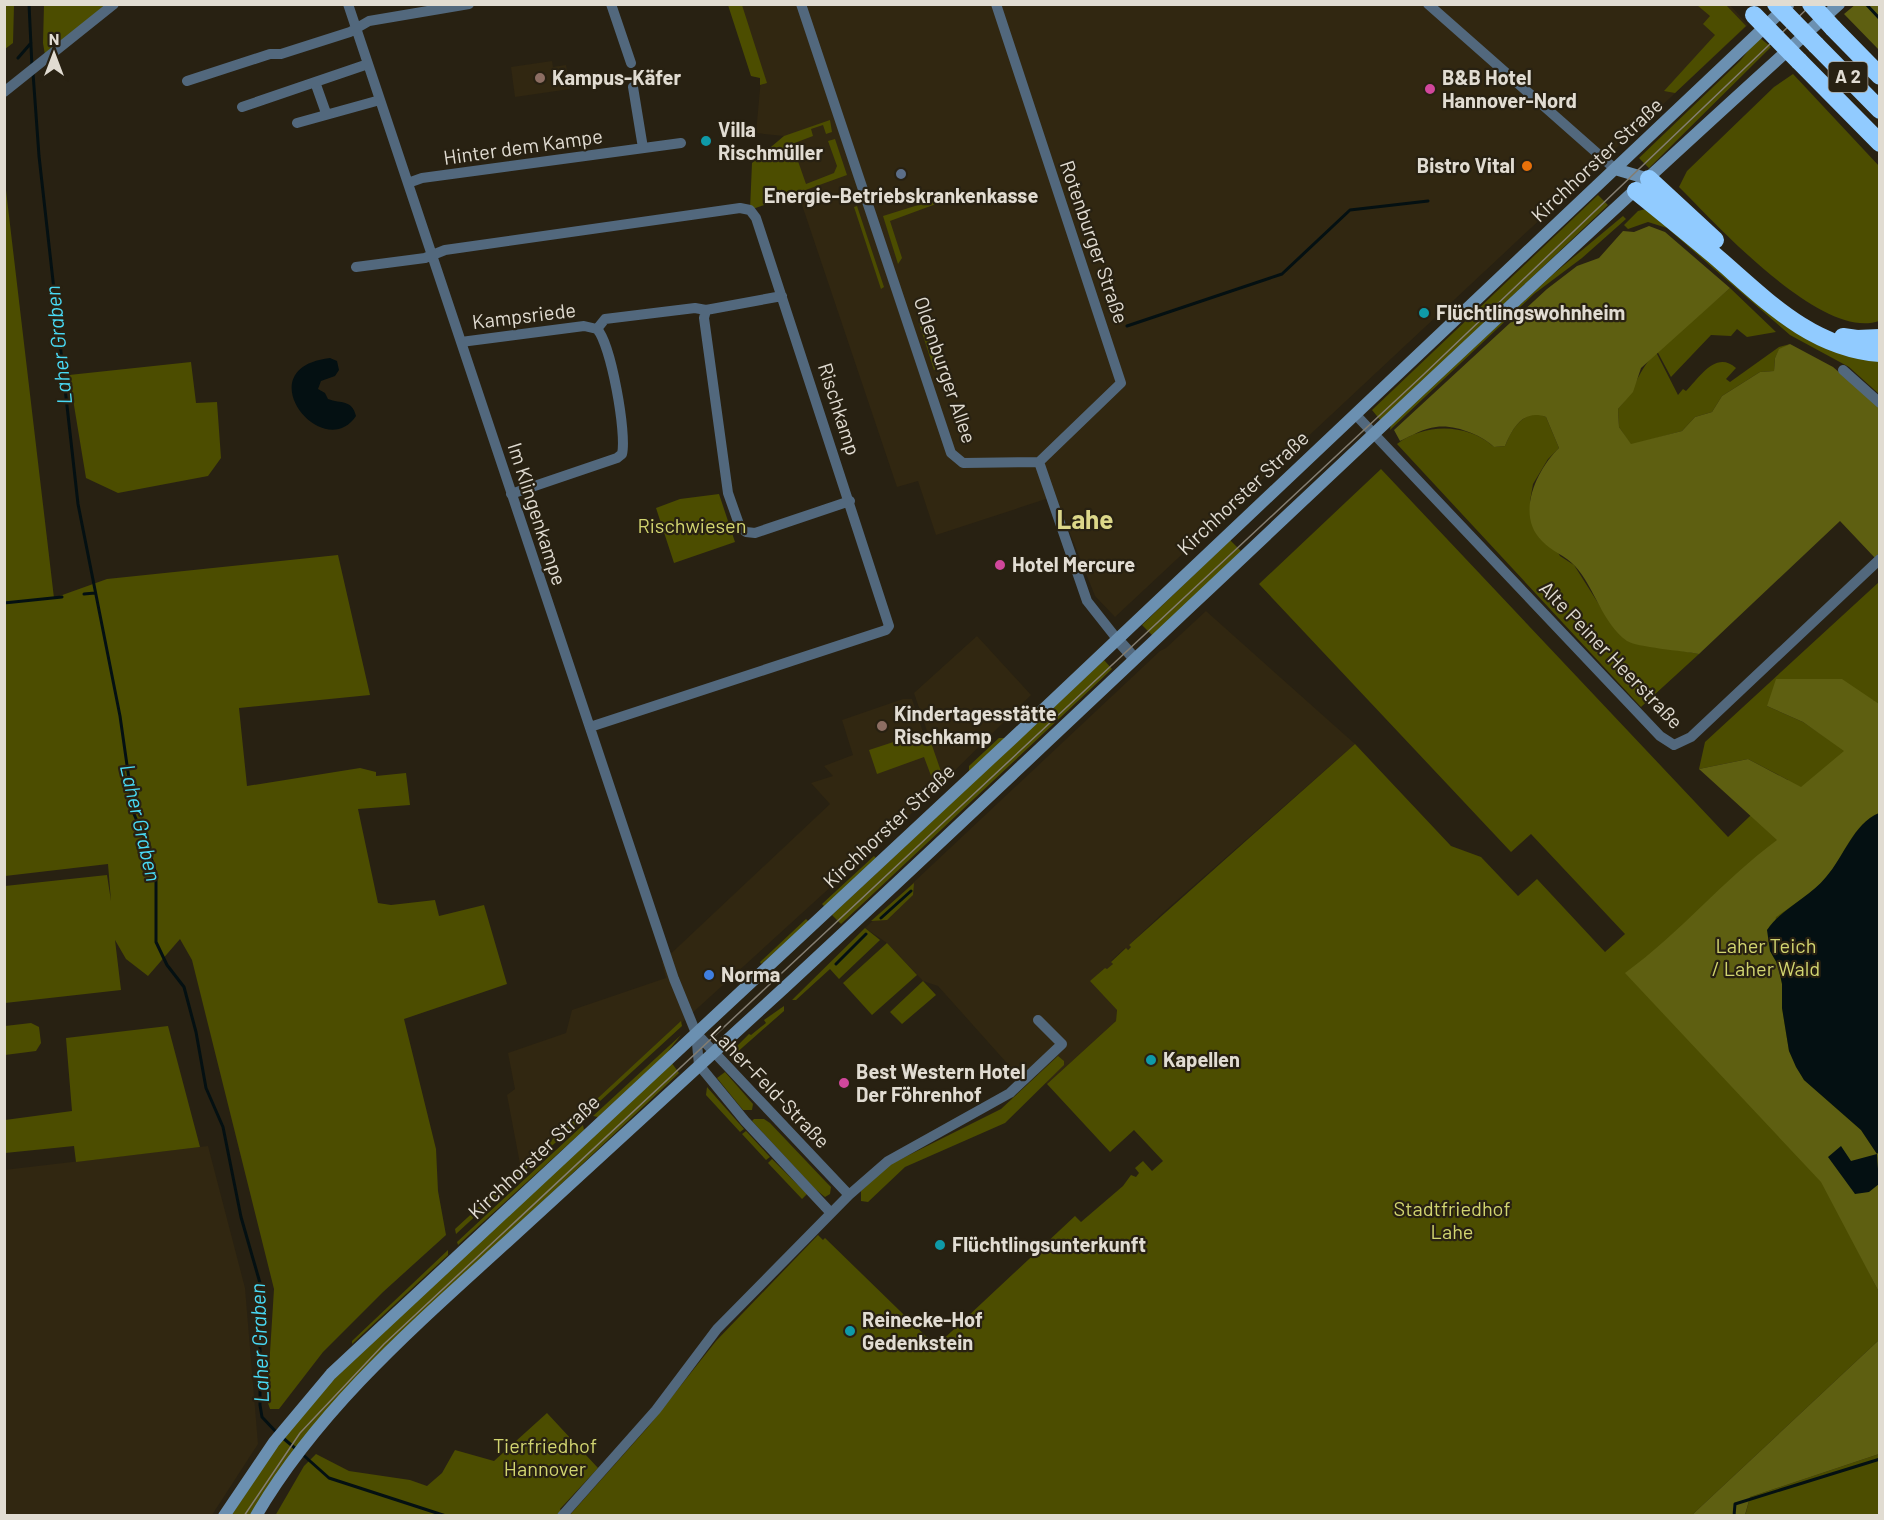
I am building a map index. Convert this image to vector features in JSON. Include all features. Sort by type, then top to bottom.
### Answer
[{"type":"highway","name":"A 2","points":[[1811,4],[1880,76]]},
{"type":"highway","name":"A 2","points":[[1783,6],[1880,110]]},
{"type":"highway","points":[[1749,10],[1880,142]]},
{"type":"highway","points":[[1642,185],[1800,317],[1837,336],[1857,339],[1880,338]]},
{"type":"highway","points":[[1642,185],[1794,324],[1834,344],[1880,353]]},
{"type":"main road","points":[[256,1515],[294,1460],[353,1388],[437,1306],[715,1052],[1374,433],[1642,185],[1814,37],[1839,4]]},
{"type":"main road","name":"Kirchhorster Straße","points":[[224,1515],[274,1442],[331,1374],[1117,639],[1615,169],[1783,6]]},
{"type":"main road","points":[[1615,169],[1642,185]]},
{"type":"street","points":[[4,92],[114,4]]},
{"type":"street","name":"Im Klingenkampe","points":[[348,4],[674,979],[696,1033]]},
{"type":"street","points":[[187,81],[270,54],[281,54],[356,28],[369,21],[470,4]]},
{"type":"street","points":[[611,4],[631,63]]},
{"type":"street","name":"Oldenburger Allee","points":[[801,4],[951,453],[963,462],[1039,462]]},
{"type":"street","name":"Rotenburger Straße","points":[[996,4],[1121,382],[1039,462]]},
{"type":"street","points":[[1428,4],[1615,169]]},
{"type":"street","points":[[242,106],[368,64]]},
{"type":"street","points":[[315,82],[326,114]]},
{"type":"street","points":[[633,87],[643,148]]},
{"type":"street","points":[[297,123],[380,100]]},
{"type":"street","name":"Hinter dem Kampe","points":[[408,183],[422,178],[681,143]]},
{"type":"street","name":"Rischkamp","points":[[356,267],[432,255],[445,250],[740,208],[750,210],[756,218],[890,626],[886,630],[590,727]]},
{"type":"street","points":[[597,329],[605,319],[695,308],[706,310],[782,297]]},
{"type":"street","points":[[706,310],[704,318],[728,493],[740,527],[754,534],[850,501]]},
{"type":"street","name":"Kampsriede","points":[[461,342],[584,326],[597,329],[605,340],[621,425],[622,454],[617,458],[512,494]]},
{"type":"street","points":[[1843,369],[1880,403]]},
{"type":"street","name":"Alte Peiner Heerstraße","points":[[1355,414],[1660,736],[1674,745],[1691,737],[1880,559]]},
{"type":"street","points":[[1039,462],[1088,601],[1134,658]]},
{"type":"street","points":[[562,1515],[656,1410],[717,1329],[849,1195],[888,1161],[1010,1093],[1062,1044],[1038,1020]]},
{"type":"street","name":"Laher-Feld-Straße","points":[[696,1033],[849,1195]]},
{"type":"street","name":"Laher-Feld-Straße","points":[[696,1033],[699,1065],[745,1121],[831,1212]]},
{"type":"shaded area","points":[[1729,4],[1748,25],[1115,617],[1095,596],[1055,496],[936,535],[918,481],[897,487],[798,193],[802,191],[784,136],[756,133],[761,78],[751,76],[730,5]]},
{"type":"shaded area","name":"Kampus-Käfer","points":[[552,61],[553,67],[566,65],[570,89],[515,97],[511,67]]},
{"type":"shaded area","points":[[330,358],[337,361],[339,370],[335,376],[321,381],[318,389],[325,393],[328,399],[349,404],[356,416],[342,428],[326,429],[311,422],[299,409],[292,394],[294,378],[305,365]]},
{"type":"shaded area","points":[[1206,611],[1355,744],[1165,911],[1129,945],[1131,947],[1127,950],[1125,948],[1111,961],[1113,964],[1107,970],[1105,968],[1091,981],[1117,1010],[1116,1021],[1047,1084],[1034,1071],[1023,1081],[938,986],[923,981],[887,943],[865,928],[1160,651]]},
{"type":"shaded area","points":[[977,636],[1031,695],[914,811],[521,1169],[507,1095],[515,1089],[508,1053],[566,1033],[572,1010],[666,978],[662,962],[830,804],[811,783],[833,776],[824,766],[853,755],[842,720],[903,699],[912,699],[923,732],[927,731],[914,693]]},
{"type":"shaded area","points":[[1879,813],[1880,1150],[1877,1154],[1861,1130],[1804,1080],[1796,1067],[1789,1051],[1782,1008],[1782,984],[1778,965],[1770,951],[1767,930],[1780,915],[1819,884],[1862,825]]},
{"type":"shaded area","points":[[208,1146],[245,1288],[258,1444],[212,1515],[5,1515],[4,1170]]},
{"type":"shaded area","points":[[1841,1146],[1851,1161],[1877,1154],[1879,1184],[1869,1192],[1855,1194],[1828,1157]]},
{"type":"green space","points":[[5,4],[14,5],[13,43],[5,49]]},
{"type":"green space","points":[[1856,4],[1879,5],[1879,50],[1844,14]]},
{"type":"green space","points":[[44,5],[109,5],[45,55]]},
{"type":"green space","points":[[728,5],[742,5],[767,83],[760,85],[760,78],[751,76]]},
{"type":"green space","points":[[1697,5],[1726,5],[1746,26],[1675,93],[1664,91],[1715,35],[1703,24],[1710,16]]},
{"type":"green space","points":[[1759,37],[1771,47],[1649,168],[1639,158],[1740,61]]},
{"type":"green space","points":[[1793,74],[1879,166],[1879,321],[1856,323],[1829,314],[1801,298],[1744,252],[1679,187],[1687,171],[1774,87]]},
{"type":"green space","points":[[830,120],[832,132],[826,134],[823,125],[811,129],[813,136],[792,144],[806,184],[834,173],[837,166],[828,141],[835,139],[847,175],[750,210],[752,163],[784,136]]},
{"type":"green space","points":[[5,182],[54,598],[107,579],[338,555],[370,695],[239,708],[247,786],[360,768],[376,772],[376,776],[406,773],[410,805],[358,809],[378,903],[391,905],[435,900],[439,916],[484,905],[507,984],[404,1019],[436,1149],[438,1191],[446,1235],[383,1292],[323,1352],[279,1409],[270,1409],[267,1400],[274,1289],[192,960],[180,939],[148,976],[126,959],[115,940],[121,990],[5,1003],[5,886],[107,875],[111,901],[108,864],[5,876]]},
{"type":"green space","points":[[966,190],[973,200],[967,203],[963,194],[890,221],[902,258],[898,264],[883,216]]},
{"type":"green space","points":[[1598,195],[1608,205],[1381,421],[1372,410]]},
{"type":"green space","points":[[857,206],[884,287],[881,289],[854,207]]},
{"type":"green space","points":[[1649,208],[1788,322],[1879,357],[1879,394],[1849,367],[1790,335],[1667,228],[1648,222],[1628,229],[1624,225],[1638,211]]},
{"type":"green space","points":[[1623,216],[1626,219],[1582,258],[1534,294],[1390,430],[1391,424],[1551,276]]},
{"type":"green space","points":[[1649,226],[1665,232],[1730,288],[1641,368],[1633,392],[1618,409],[1619,427],[1631,444],[1682,431],[1695,417],[1712,412],[1722,396],[1760,372],[1774,371],[1775,358],[1779,349],[1790,344],[1833,367],[1879,407],[1879,553],[1875,558],[1840,521],[1699,654],[1650,647],[1627,641],[1611,625],[1575,566],[1546,545],[1534,530],[1530,518],[1532,493],[1543,468],[1559,448],[1546,417],[1531,415],[1525,418],[1516,426],[1505,446],[1494,447],[1475,435],[1451,427],[1427,429],[1400,441],[1394,430],[1547,289],[1577,266],[1599,258],[1623,231],[1634,232]]},
{"type":"green space","points":[[1730,288],[1776,332],[1747,337],[1737,329],[1731,336],[1711,335],[1671,377],[1657,351]]},
{"type":"green space","points":[[925,321],[940,368],[934,370],[919,323]]},
{"type":"green space","points":[[1790,344],[1779,350],[1775,358],[1774,371],[1760,372],[1722,396],[1712,412],[1695,417],[1682,431],[1631,445],[1619,427],[1618,409],[1656,352],[1678,395],[1683,389],[1686,391],[1715,364],[1729,363],[1736,368],[1726,379],[1730,382],[1779,347]]},
{"type":"green space","points":[[191,362],[196,403],[217,402],[221,458],[208,476],[118,493],[86,478],[69,375]]},
{"type":"green space","points":[[1536,413],[1546,417],[1559,448],[1548,459],[1533,484],[1530,501],[1560,556],[1574,565],[1612,625],[1628,641],[1699,654],[1641,707],[1397,444],[1420,432],[1446,429],[1471,433],[1494,447],[1505,446],[1516,425]]},
{"type":"green space","name":"Stadtfriedhof Lahe","points":[[1381,469],[1728,837],[1788,780],[1748,759],[1699,769],[1705,742],[1879,582],[1880,1232],[1853,1241],[1879,1292],[1879,1340],[1692,1515],[569,1516],[648,1427],[716,1341],[818,1235],[823,1240],[825,1238],[936,1346],[1075,1216],[1081,1222],[1123,1186],[1131,1175],[1136,1177],[1139,1173],[1135,1168],[1143,1161],[1152,1171],[1163,1161],[1134,1130],[1110,1152],[1047,1084],[1116,1021],[1117,1010],[1090,981],[1113,964],[1111,962],[1126,948],[1128,950],[1131,947],[1129,945],[1355,744],[1451,846],[1481,857],[1518,896],[1537,879],[1605,952],[1625,934],[1531,834],[1511,852],[1259,584]],"holes":[[[1874,700],[1831,741],[1803,722],[1767,706]]]},
{"type":"green space","name":"Rischwiesen","points":[[719,494],[735,542],[674,563],[656,508],[680,499]]},
{"type":"green space","points":[[1230,540],[1241,551],[1153,636],[1142,625]]},
{"type":"green space","points":[[1104,660],[1112,669],[841,924],[832,915]]},
{"type":"green space","name":"Laher Teich / Laher Wald","points":[[1776,679],[1842,679],[1879,704],[1879,813],[1862,825],[1827,877],[1776,917],[1770,951],[1778,965],[1782,984],[1782,1008],[1789,1051],[1804,1080],[1861,1130],[1877,1154],[1879,1150],[1879,1292],[1821,1182],[1625,973],[1777,840],[1699,769],[1748,759],[1801,787],[1844,751],[1803,722],[1767,706]]},
{"type":"green space","points":[[927,731],[944,780],[936,789],[924,757],[877,774],[869,750]]},
{"type":"green space","points":[[999,738],[1005,738],[969,772],[969,766]]},
{"type":"green space","points":[[874,856],[877,859],[825,907],[822,904]]},
{"type":"green space","points":[[914,883],[913,895],[887,920],[871,921]]},
{"type":"green space","points":[[806,919],[809,922],[761,964],[760,962]]},
{"type":"green space","points":[[865,928],[880,940],[839,979],[830,969],[796,1000],[792,1000]]},
{"type":"green space","points":[[887,943],[917,975],[872,1015],[843,983]]},
{"type":"green space","points":[[923,981],[936,995],[902,1024],[890,1012]]},
{"type":"green space","points":[[784,1006],[784,1011],[734,1055],[734,1049],[749,1034],[751,1035],[766,1023],[764,1020]]},
{"type":"green space","points":[[681,1021],[682,1026],[587,1113],[584,1111]]},
{"type":"green space","points":[[31,1023],[39,1027],[41,1043],[36,1051],[5,1055],[5,1026]]},
{"type":"green space","points":[[168,1026],[200,1147],[76,1162],[74,1146],[5,1153],[5,1120],[72,1111],[66,1038]]},
{"type":"green space","points":[[681,1035],[666,1054],[598,1117],[593,1116]]},
{"type":"green space","points":[[1058,1056],[1064,1061],[1064,1065],[1005,1123],[905,1167],[868,1202],[861,1201],[861,1191],[889,1165],[1001,1109]]},
{"type":"green space","points":[[671,1062],[679,1073],[402,1334],[250,1515],[231,1516],[281,1440],[328,1385]]},
{"type":"green space","points":[[725,1072],[753,1104],[752,1110],[743,1110],[717,1078]]},
{"type":"green space","points":[[707,1087],[744,1129],[740,1132],[706,1095]]},
{"type":"green space","points":[[577,1117],[580,1120],[456,1234],[455,1229]]},
{"type":"green space","points":[[764,1119],[770,1123],[831,1187],[830,1194],[825,1197],[815,1189],[752,1121]]},
{"type":"green space","points":[[583,1125],[584,1130],[458,1245],[457,1242]]},
{"type":"green space","points":[[746,1131],[770,1157],[766,1160],[742,1134]]},
{"type":"green space","points":[[772,1159],[807,1194],[802,1199],[768,1163]]},
{"type":"green space","points":[[448,1250],[448,1255],[352,1344],[352,1341]]},
{"type":"green space","points":[[1879,1340],[1879,1454],[1750,1497],[1745,1515],[1692,1515]]},
{"type":"green space","name":"Tierfriedhof Hannover","points":[[547,1413],[598,1468],[560,1509],[565,1515],[275,1516],[304,1466],[316,1454],[349,1471],[410,1480],[427,1486],[442,1473],[455,1450],[494,1461]]},
{"type":"green space","points":[[1879,1454],[1879,1515],[1745,1516],[1750,1497]]},
{"type":"waterway","name":"Laher Graben","points":[[29,4],[32,67]]},
{"type":"waterway","points":[[1866,4],[1880,19]]},
{"type":"waterway","points":[[18,58],[31,43]]},
{"type":"waterway","name":"Laher Graben","points":[[33,73],[39,156],[78,504],[120,716],[134,814],[148,847],[156,875],[156,942],[167,965],[184,987],[196,1032],[206,1088],[223,1127],[241,1217],[260,1283],[260,1405],[262,1417],[278,1434]]},
{"type":"waterway","points":[[1127,326],[1282,274],[1350,210],[1428,201]]},
{"type":"waterway","points":[[84,594],[95,593]]},
{"type":"waterway","points":[[4,603],[62,597]]},
{"type":"waterway","points":[[881,918],[911,891]]},
{"type":"waterway","points":[[836,964],[866,934]]},
{"type":"waterway","name":"Laher Graben","points":[[283,1438],[296,1449]]},
{"type":"waterway","name":"Laher Graben","points":[[301,1453],[329,1478],[446,1516]]},
{"type":"waterway","points":[[1734,1516],[1735,1504],[1880,1459]]},
{"type":"tram line","points":[[244,1516],[300,1433],[384,1344],[1423,375],[1812,4]]},
{"type":"place","name":"Kampus-Käfer","points":[[540,78]]},
{"type":"place","name":"B&B Hotel Hannover-Nord","points":[[1430,89]]},
{"type":"place","name":"Villa Rischmüller","points":[[706,141]]},
{"type":"place","name":"Bistro Vital","points":[[1527,166]]},
{"type":"place","name":"Energie-Betriebskrankenkasse","points":[[901,174]]},
{"type":"place","name":"Flüchtlingswohnheim","points":[[1424,313]]},
{"type":"place","name":"Hotel Mercure","points":[[1000,565]]},
{"type":"place","name":"Kindertagesstätte Rischkamp","points":[[882,726]]},
{"type":"place","name":"Norma","points":[[709,975]]},
{"type":"place","name":"Kapellen","points":[[1151,1060]]},
{"type":"place","name":"Best Western Hotel Der Föhrenhof","points":[[844,1083]]},
{"type":"place","name":"Flüchtlingsunterkunft","points":[[940,1245]]},
{"type":"place","name":"Reinecke-Hof Gedenkstein","points":[[850,1331]]},
{"type":"district","name":"Lahe","points":[[1085,520]]}]
